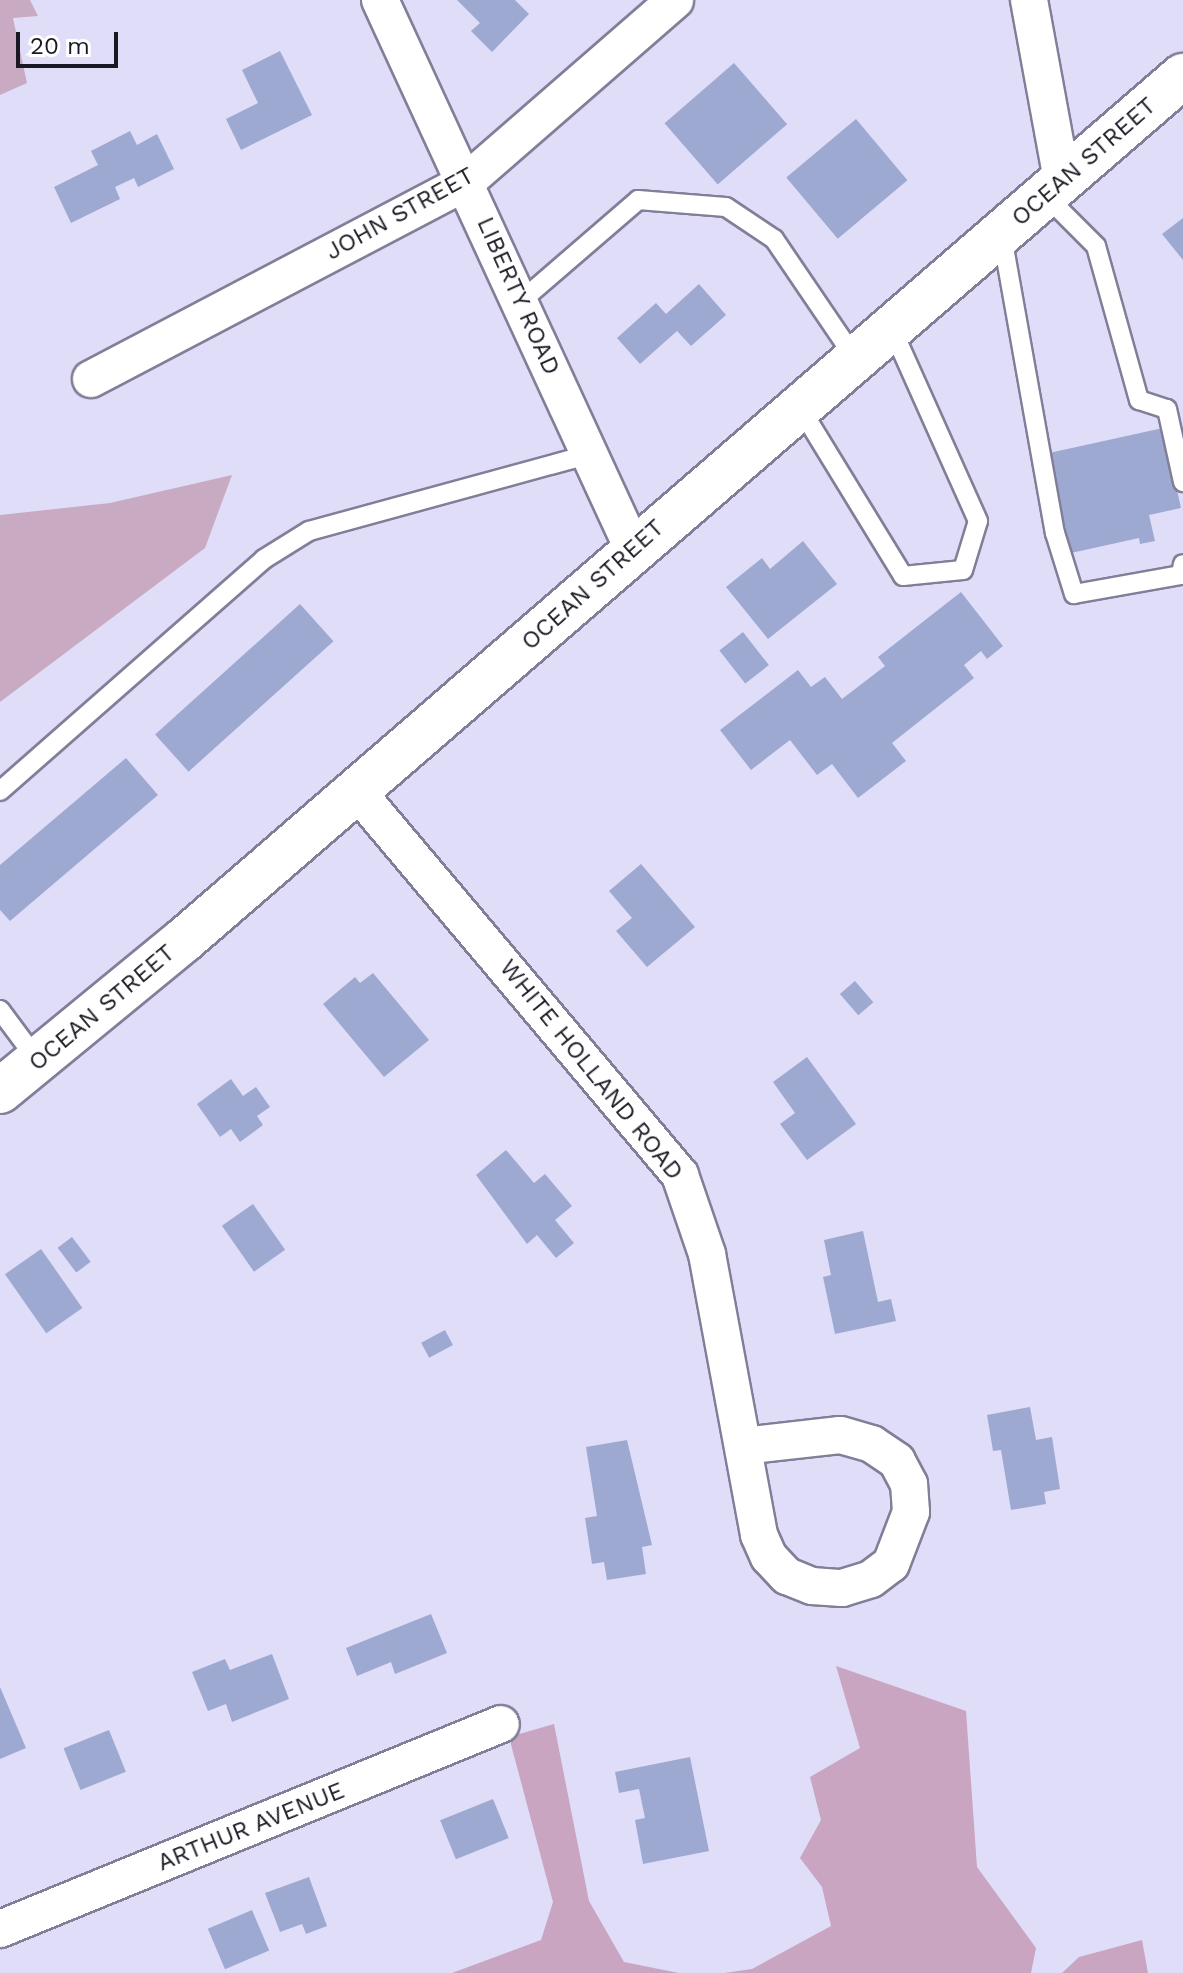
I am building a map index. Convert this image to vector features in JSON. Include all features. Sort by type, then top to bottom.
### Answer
[{"type":"main road","name":"OCEAN STREET","points":[[0,1091],[1183,76]]},
{"type":"street","name":"LIBERTY ROAD","points":[[380,0],[633,549]]},
{"type":"street","name":"JOHN STREET","points":[[91,379],[466,182],[675,0]]},
{"type":"street","points":[[1029,0],[1053,188]]},
{"type":"street","name":"WHITE HOLLAND ROAD","points":[[354,788],[680,1175],[705,1242],[759,1535],[787,1576],[842,1588],[871,1579],[891,1564],[911,1512],[909,1484],[897,1461],[872,1444],[840,1435],[744,1446]]},
{"type":"street","name":"ARTHUR AVENUE","points":[[0,1929],[501,1724]]},
{"type":"lane","points":[[1053,188],[1096,246],[1139,400],[1167,409],[1183,482]]},
{"type":"lane","points":[[520,302],[638,200],[726,207],[774,239],[855,358]]},
{"type":"lane","points":[[1001,233],[1055,533],[1074,594],[1181,575],[1183,564]]},
{"type":"lane","points":[[799,406],[903,576],[963,570],[978,521],[891,327]]},
{"type":"lane","points":[[0,791],[264,559],[309,531],[590,454]]},
{"type":"lane","points":[[0,1010],[38,1061]]},
{"type":"shaded area","points":[[0,0],[30,0],[38,16],[13,18],[27,83],[0,95]]},
{"type":"shaded area","points":[[232,475],[205,548],[0,702],[0,515],[110,503]]},
{"type":"shaded area","points":[[836,1666],[966,1711],[977,1867],[1036,1948],[1031,1973],[724,1973],[752,1969],[831,1926],[822,1887],[800,1858],[821,1820],[810,1777],[860,1748]]},
{"type":"shaded area","points":[[554,1724],[589,1901],[624,1962],[679,1973],[452,1973],[541,1940],[553,1902],[509,1737]]},
{"type":"shaded area","points":[[1142,1940],[1148,1973],[1062,1973],[1079,1957]]},
{"type":"building","points":[[457,0],[515,0],[529,14],[492,52],[471,31],[480,23]]},
{"type":"building","points":[[280,51],[312,115],[241,150],[226,119],[258,103],[242,70]]},
{"type":"building","points":[[734,63],[787,124],[718,184],[665,123]]},
{"type":"building","points":[[856,119],[907,180],[838,239],[786,177]]},
{"type":"building","points":[[130,131],[137,145],[157,134],[174,169],[138,187],[134,178],[115,187],[120,199],[71,223],[54,187],[98,165],[91,151]]},
{"type":"building","points":[[1183,218],[1183,260],[1162,234]]},
{"type":"building","points":[[699,284],[726,315],[691,346],[677,331],[640,364],[617,338],[656,303],[666,314]]},
{"type":"building","points":[[1163,428],[1181,508],[1149,515],[1155,541],[1140,544],[1139,538],[1071,553],[1049,453]]},
{"type":"building","points":[[803,541],[837,584],[768,639],[726,587],[762,558],[770,569]]},
{"type":"building","points":[[961,592],[1003,646],[987,659],[981,651],[964,665],[974,678],[892,743],[906,761],[858,798],[832,764],[817,775],[790,740],[751,770],[720,730],[798,670],[811,687],[825,677],[842,699],[885,666],[878,657]]},
{"type":"building","points":[[300,604],[333,641],[189,772],[155,734]]},
{"type":"building","points":[[743,632],[769,665],[745,684],[719,650]]},
{"type":"building","points":[[126,758],[158,795],[10,921],[0,910],[0,865]]},
{"type":"building","points":[[641,864],[695,927],[647,967],[616,931],[632,918],[609,891]]},
{"type":"building","points":[[373,973],[429,1040],[384,1077],[323,1004],[355,977],[360,983]]},
{"type":"building","points":[[855,981],[873,1002],[858,1015],[840,994]]},
{"type":"building","points":[[807,1057],[856,1124],[807,1160],[780,1124],[795,1113],[773,1082]]},
{"type":"building","points":[[231,1079],[243,1096],[256,1087],[270,1107],[257,1116],[263,1125],[240,1142],[231,1129],[220,1137],[197,1104]]},
{"type":"building","points":[[506,1150],[534,1183],[545,1174],[572,1206],[555,1220],[574,1243],[556,1258],[537,1235],[527,1244],[476,1175]]},
{"type":"building","points":[[253,1204],[285,1250],[254,1272],[222,1226]]},
{"type":"building","points":[[863,1231],[878,1302],[891,1299],[896,1321],[835,1334],[823,1277],[831,1275],[824,1240]]},
{"type":"building","points":[[72,1237],[91,1262],[76,1273],[58,1248]]},
{"type":"building","points":[[41,1249],[82,1308],[46,1333],[5,1274]]},
{"type":"building","points":[[445,1330],[453,1345],[429,1358],[421,1343]]},
{"type":"building","points":[[1030,1407],[1036,1440],[1052,1437],[1060,1489],[1044,1492],[1046,1504],[1011,1510],[1001,1450],[993,1451],[987,1415]]},
{"type":"building","points":[[627,1440],[652,1545],[642,1547],[646,1574],[607,1580],[604,1562],[592,1564],[585,1518],[597,1516],[586,1447]]},
{"type":"building","points":[[431,1614],[447,1653],[395,1674],[391,1662],[357,1676],[346,1648]]},
{"type":"building","points":[[272,1654],[289,1699],[232,1722],[226,1704],[208,1711],[192,1672],[225,1659],[230,1670]]},
{"type":"building","points":[[0,1687],[26,1748],[0,1759]]},
{"type":"building","points":[[109,1730],[126,1772],[80,1790],[64,1748]]},
{"type":"building","points":[[690,1757],[709,1851],[643,1864],[635,1820],[645,1818],[639,1789],[619,1793],[615,1772]]},
{"type":"building","points":[[493,1799],[509,1838],[456,1859],[440,1820]]},
{"type":"building","points":[[309,1877],[327,1926],[306,1934],[302,1924],[280,1932],[265,1893]]},
{"type":"building","points":[[252,1910],[269,1951],[225,1969],[208,1929]]}]
